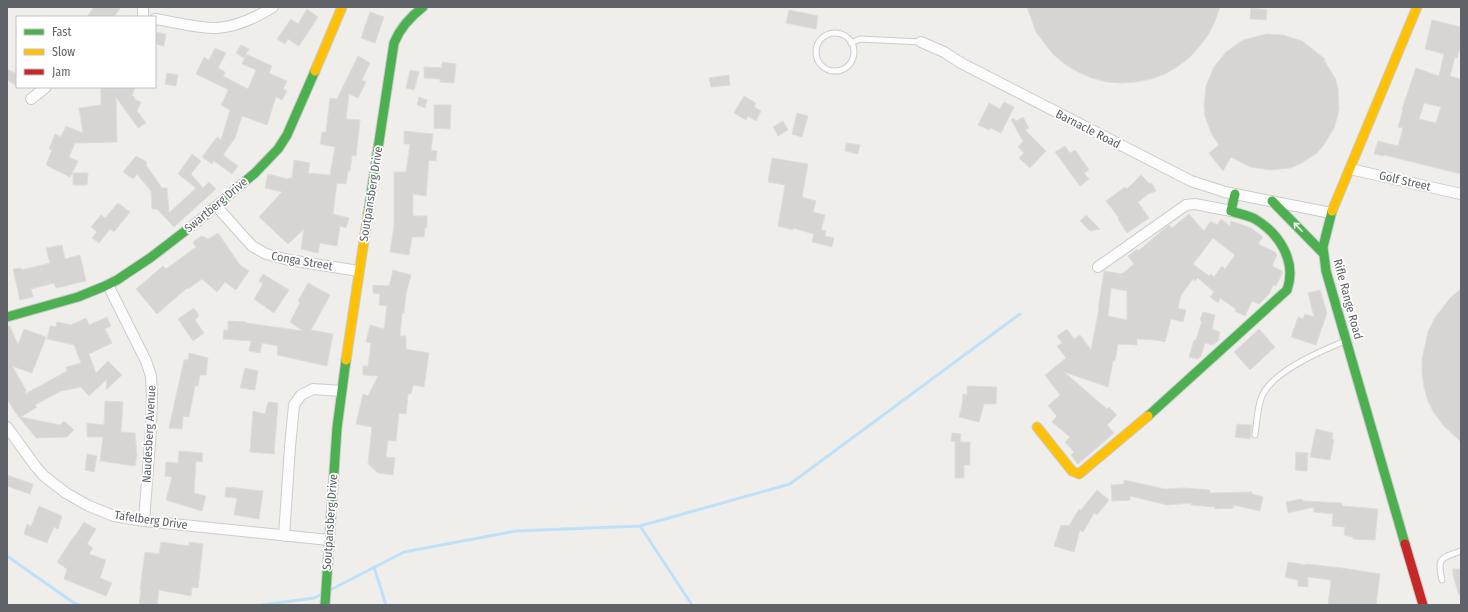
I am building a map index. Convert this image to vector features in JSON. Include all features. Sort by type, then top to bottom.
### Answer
[{"type":"street","points":[[156,19],[202,27],[218,28],[241,22],[273,7]]},
{"type":"street","name":"Swartberg Drive","points":[[7,317],[108,286],[130,272],[217,207],[258,169],[284,140],[291,128],[342,7]]},
{"type":"street","name":"Soutpansberg Drive","points":[[325,605],[337,428],[341,391],[394,43],[400,30],[406,22],[423,7]]},
{"type":"street","name":"Rifle Range Road","points":[[1417,7],[1331,213],[1324,237],[1323,253],[1324,264],[1332,295],[1423,605]]},
{"type":"street","name":"Barnacle Road","points":[[920,42],[944,52],[961,63],[1191,181],[1210,188],[1235,194],[1331,213]]},
{"type":"street","points":[[31,99],[45,88]]},
{"type":"street","name":"Golf Street","points":[[1350,169],[1461,194]]},
{"type":"street","points":[[1231,211],[1235,194]]},
{"type":"street","points":[[1272,201],[1323,253]]},
{"type":"street","points":[[1037,427],[1072,471],[1079,474],[1166,400],[1287,290],[1290,284],[1291,271],[1286,253],[1281,243],[1270,230],[1256,219],[1231,211],[1195,204],[1186,205],[1098,267]]},
{"type":"street","name":"Conga Street","points":[[217,207],[252,246],[266,254],[289,260],[359,271]]},
{"type":"street","name":"Naudesberg Avenue","points":[[108,286],[146,361],[150,371],[152,384],[151,430],[144,521]]},
{"type":"street","points":[[284,536],[294,404],[301,395],[313,389],[341,391]]},
{"type":"street","name":"Tafelberg Drive","points":[[7,427],[44,476],[70,495],[89,506],[114,516],[144,521],[329,540]]},
{"type":"lane","points":[[839,33],[848,38],[851,43],[853,53],[852,58],[846,67],[841,70],[836,71],[825,68],[818,61],[816,50],[817,45],[819,40],[828,34],[839,33]]},
{"type":"lane","name":"Barnacle Road","points":[[851,43],[860,39],[920,42]]},
{"type":"lane","points":[[1255,435],[1262,397],[1266,388],[1296,364],[1346,340]]},
{"type":"lane","points":[[1442,580],[1439,567],[1440,562],[1444,557],[1461,551]]},
{"type":"building","points":[[94,7],[121,7],[115,16],[88,16]]},
{"type":"building","points":[[1027,7],[1220,7],[1208,35],[1189,58],[1165,74],[1151,79],[1121,83],[1107,82],[1092,78],[1066,65],[1054,55],[1036,32]]},
{"type":"building","points":[[1251,8],[1267,10],[1266,20],[1250,19]]},
{"type":"building","points":[[307,9],[318,17],[299,46],[288,39],[285,44],[277,39],[291,19],[298,24]]},
{"type":"building","points":[[789,10],[818,16],[816,29],[786,23]]},
{"type":"building","points":[[370,12],[384,17],[375,43],[361,38]]},
{"type":"building","points":[[1432,20],[1461,27],[1460,48],[1457,58],[1455,57],[1450,76],[1461,79],[1461,174],[1384,155],[1374,154],[1378,141],[1398,146],[1403,128],[1398,127],[1402,109],[1416,68],[1439,76],[1444,54],[1425,49]],"holes":[[[1424,103],[1441,107],[1436,123],[1419,119]]]},
{"type":"building","points":[[156,32],[166,34],[164,46],[156,44]]},
{"type":"building","points":[[1267,34],[1283,35],[1302,41],[1325,59],[1324,60],[1335,78],[1338,88],[1339,109],[1334,128],[1317,153],[1300,164],[1290,168],[1270,170],[1250,167],[1231,157],[1223,171],[1209,153],[1219,145],[1212,135],[1205,116],[1204,106],[1206,86],[1214,67],[1226,52],[1243,40]]},
{"type":"building","points":[[241,45],[249,49],[244,58],[236,53]]},
{"type":"building","points":[[215,48],[226,53],[218,68],[225,72],[223,76],[248,89],[256,70],[242,64],[246,54],[272,66],[269,73],[287,81],[283,89],[287,91],[282,100],[276,97],[267,125],[242,116],[235,138],[223,155],[238,166],[232,174],[214,161],[212,164],[202,157],[217,137],[221,140],[230,110],[221,105],[228,91],[227,89],[196,74],[204,57],[209,60]]},
{"type":"building","points":[[358,56],[370,63],[362,80],[366,82],[358,98],[349,94],[346,119],[360,120],[356,156],[352,155],[350,171],[348,171],[346,184],[337,183],[333,214],[349,218],[346,228],[340,226],[337,246],[320,243],[318,253],[301,249],[304,229],[288,244],[259,217],[282,192],[265,188],[268,174],[288,179],[292,178],[294,160],[310,163],[308,173],[330,175],[335,147],[320,144],[322,132],[326,132],[330,98],[337,99]]},
{"type":"building","points":[[442,62],[456,64],[454,83],[440,82],[440,79],[424,78],[424,67],[442,68]]},
{"type":"building","points":[[7,69],[16,74],[16,85],[7,80]]},
{"type":"building","points":[[410,70],[419,72],[414,90],[406,88]]},
{"type":"building","points":[[167,73],[178,75],[176,86],[165,84]]},
{"type":"building","points":[[729,75],[730,85],[711,87],[709,78]]},
{"type":"building","points":[[101,88],[135,88],[132,96],[135,97],[134,99],[141,102],[137,111],[146,123],[138,128],[116,97],[117,142],[75,143],[69,157],[78,161],[70,177],[46,165],[52,150],[49,149],[55,134],[61,137],[66,126],[83,133],[79,108],[101,105]]},
{"type":"building","points":[[744,96],[756,103],[754,107],[761,111],[756,121],[748,116],[746,120],[734,113]]},
{"type":"building","points":[[419,97],[427,100],[425,108],[417,105]]},
{"type":"building","points":[[1004,102],[1014,107],[1001,133],[991,128],[989,130],[978,125],[989,103],[1000,109]]},
{"type":"building","points":[[434,105],[451,105],[450,129],[434,128]]},
{"type":"building","points":[[797,113],[808,116],[802,137],[792,134]]},
{"type":"building","points":[[1023,117],[1029,128],[1025,130],[1046,151],[1030,168],[1019,158],[1024,153],[1018,147],[1023,141],[1011,120],[1013,118],[1016,121]]},
{"type":"building","points":[[783,121],[788,130],[778,136],[773,127]]},
{"type":"building","points":[[404,131],[433,134],[431,150],[437,151],[436,161],[429,160],[426,196],[413,194],[413,216],[427,216],[427,227],[425,228],[424,237],[412,237],[409,255],[390,252],[394,226],[394,172],[406,172],[410,144],[404,144]]},
{"type":"building","points":[[846,143],[860,145],[858,154],[845,151]]},
{"type":"building","points":[[1065,146],[1070,153],[1075,150],[1089,170],[1084,173],[1089,179],[1080,186],[1055,152]]},
{"type":"building","points":[[192,154],[201,161],[191,174],[203,188],[209,182],[216,189],[174,227],[157,209],[152,209],[151,191],[137,174],[133,179],[123,172],[136,156],[147,162],[146,165],[162,188],[167,188],[169,213],[196,188],[178,174]]},
{"type":"building","points":[[772,158],[808,164],[802,197],[816,201],[813,212],[825,215],[821,230],[826,231],[825,236],[834,238],[832,247],[812,242],[814,234],[793,228],[793,230],[778,226],[785,185],[768,182]]},
{"type":"building","points":[[73,173],[88,173],[87,185],[73,185]]},
{"type":"building","points":[[1141,175],[1150,184],[1152,183],[1156,191],[1148,194],[1138,202],[1149,218],[1127,233],[1118,219],[1119,218],[1106,201],[1125,187],[1127,189]]},
{"type":"building","points":[[118,203],[130,212],[114,232],[110,229],[99,243],[92,238],[97,232],[91,227],[101,215],[105,218]]},
{"type":"building","points":[[1189,214],[1204,231],[1211,221],[1217,225],[1221,219],[1230,226],[1231,221],[1251,228],[1263,237],[1258,244],[1275,252],[1277,255],[1272,266],[1282,271],[1282,274],[1276,286],[1273,285],[1269,294],[1259,304],[1252,301],[1245,316],[1235,311],[1236,309],[1220,298],[1218,303],[1210,297],[1214,292],[1198,278],[1195,281],[1193,279],[1181,295],[1178,308],[1186,310],[1183,322],[1171,319],[1165,342],[1137,339],[1137,345],[1118,344],[1108,387],[1064,372],[1107,409],[1109,407],[1117,415],[1107,425],[1114,433],[1078,464],[1071,455],[1074,452],[1065,442],[1070,437],[1052,422],[1057,416],[1048,406],[1060,395],[1045,375],[1066,358],[1057,346],[1062,343],[1057,336],[1067,329],[1074,339],[1080,335],[1091,350],[1099,309],[1104,271],[1122,274],[1134,264],[1128,256],[1137,249],[1138,251],[1169,225],[1172,228]],"holes":[[[1213,238],[1235,255],[1225,269],[1222,266],[1214,277],[1211,274],[1209,276],[1193,264]],[[1111,288],[1127,291],[1127,320],[1108,316]]]},
{"type":"building","points":[[1086,215],[1100,229],[1090,231],[1080,221]]},
{"type":"building","points":[[218,233],[240,265],[249,271],[236,290],[225,282],[217,292],[202,279],[188,289],[187,288],[157,314],[136,289],[163,266],[166,269],[196,247],[193,243],[195,240],[202,236],[208,239]]},
{"type":"building","points":[[62,245],[65,259],[80,255],[86,281],[56,288],[54,283],[31,289],[33,297],[20,300],[13,269],[21,268],[22,270],[50,263],[46,248]]},
{"type":"building","points":[[393,270],[411,275],[406,294],[404,313],[402,313],[400,336],[406,336],[406,349],[429,353],[424,387],[413,385],[411,394],[408,394],[406,414],[399,413],[396,441],[388,440],[386,457],[395,458],[393,475],[378,473],[368,464],[372,427],[356,424],[363,394],[368,396],[378,376],[363,375],[363,366],[368,366],[370,352],[371,343],[366,342],[370,325],[384,329],[387,306],[379,305],[380,294],[373,293],[373,285],[389,286]]},
{"type":"building","points":[[263,274],[289,290],[274,313],[254,299],[263,284],[259,281]]},
{"type":"building","points":[[308,283],[330,295],[311,330],[333,334],[327,366],[277,355],[278,346],[262,343],[260,353],[249,351],[251,341],[223,339],[224,330],[228,330],[228,321],[246,322],[303,331],[290,322],[300,303],[298,301]]},
{"type":"building","points":[[1461,289],[1461,442],[1443,425],[1434,413],[1428,401],[1422,373],[1422,359],[1428,332],[1434,319],[1451,297]]},
{"type":"building","points":[[1320,290],[1327,313],[1316,345],[1291,337],[1298,317],[1303,319],[1305,314],[1314,317],[1308,293]]},
{"type":"building","points":[[194,308],[199,316],[195,320],[204,333],[193,341],[178,319]]},
{"type":"building","points":[[1203,312],[1215,315],[1212,329],[1220,332],[1218,341],[1213,345],[1205,343],[1201,356],[1198,359],[1189,357],[1202,321],[1200,320]]},
{"type":"building","points":[[107,317],[111,326],[105,329],[112,343],[89,354],[96,373],[108,361],[122,375],[106,390],[107,379],[89,396],[81,387],[61,391],[35,405],[37,407],[21,417],[60,425],[64,421],[74,430],[67,437],[36,438],[15,412],[7,399],[7,326],[10,326],[18,345],[24,329],[46,337],[32,373],[12,366],[26,390],[25,394],[67,371],[66,367],[81,363],[74,345],[47,339],[50,326],[56,327],[57,322],[71,325],[86,318],[89,325]]},
{"type":"building","points":[[1259,329],[1275,347],[1250,370],[1234,352]]},
{"type":"building","points":[[189,353],[208,358],[206,375],[200,375],[198,386],[195,386],[189,417],[183,416],[182,429],[169,428],[184,360],[188,360]]},
{"type":"building","points":[[245,368],[258,371],[255,390],[240,388]]},
{"type":"building","points":[[967,386],[997,387],[996,404],[984,404],[979,422],[959,417],[963,394],[967,395]]},
{"type":"building","points":[[105,401],[123,402],[121,432],[135,433],[137,455],[135,466],[100,461],[103,437],[87,437],[87,423],[104,425]]},
{"type":"building","points":[[268,402],[278,403],[274,454],[250,452],[253,411],[265,414]]},
{"type":"building","points":[[1237,424],[1252,425],[1250,439],[1235,437]]},
{"type":"building","points":[[1316,429],[1333,433],[1332,439],[1334,440],[1330,460],[1310,457]]},
{"type":"building","points":[[952,433],[961,434],[960,442],[951,441]]},
{"type":"building","points":[[955,442],[970,442],[970,465],[964,465],[964,478],[955,478]]},
{"type":"building","points":[[179,451],[203,453],[202,462],[196,461],[194,493],[206,496],[202,511],[166,500],[172,477],[165,476],[166,462],[178,463]]},
{"type":"building","points":[[1296,452],[1308,453],[1307,471],[1295,470]]},
{"type":"building","points":[[87,454],[97,456],[94,472],[85,470]]},
{"type":"building","points":[[7,475],[33,484],[30,494],[7,486]]},
{"type":"building","points":[[1124,480],[1165,489],[1184,488],[1210,490],[1210,493],[1252,492],[1252,494],[1263,497],[1260,511],[1233,505],[1234,508],[1215,509],[1215,507],[1191,505],[1191,503],[1167,505],[1130,496],[1130,500],[1112,501],[1111,485],[1124,484]]},
{"type":"building","points":[[226,487],[263,491],[259,519],[234,515],[237,498],[225,497]]},
{"type":"building","points":[[1097,490],[1109,500],[1097,515],[1094,513],[1083,532],[1080,530],[1074,552],[1054,546],[1061,525],[1069,526],[1079,509],[1081,510]]},
{"type":"building","points":[[1302,499],[1303,501],[1342,503],[1342,506],[1378,509],[1375,540],[1353,539],[1353,537],[1344,535],[1345,527],[1332,526],[1333,514],[1314,512],[1314,507],[1288,513],[1286,502]]},
{"type":"building","points":[[39,506],[62,516],[58,529],[54,527],[47,543],[24,534],[27,524],[31,526]]},
{"type":"building","points":[[84,522],[96,529],[87,544],[93,548],[89,554],[106,560],[100,578],[112,583],[106,596],[64,579],[67,569],[57,562]]},
{"type":"building","points":[[161,542],[189,546],[189,542],[203,544],[198,588],[192,587],[191,596],[159,590],[157,605],[139,605],[145,552],[159,554]]},
{"type":"building","points":[[1288,562],[1380,574],[1376,605],[1328,605],[1331,580],[1308,577],[1308,587],[1298,586],[1298,580],[1285,577]]},
{"type":"building","points":[[1453,569],[1461,569],[1461,595],[1459,595],[1453,575]]},
{"type":"waterway","points":[[330,590],[404,552],[516,531],[640,526],[790,484],[1020,314]]},
{"type":"waterway","points":[[640,526],[692,605]]},
{"type":"waterway","points":[[7,556],[79,605]]},
{"type":"waterway","points":[[374,567],[386,605]]},
{"type":"waterway","points":[[262,605],[314,598],[322,594]]},
{"type":"traffic: fast","points":[[368,214],[394,43],[399,32],[406,23],[423,7]]},
{"type":"traffic: fast","points":[[7,317],[78,297],[105,286],[117,280],[150,258],[197,222],[255,173],[278,149],[287,135],[315,71]]},
{"type":"traffic: fast","points":[[1148,416],[1287,290],[1290,280],[1290,269],[1284,250],[1272,232],[1264,225],[1255,219],[1231,211],[1235,194]]},
{"type":"traffic: fast","points":[[1272,201],[1323,253]]},
{"type":"traffic: fast","points":[[1332,211],[1323,247],[1326,271],[1405,544]]},
{"type":"traffic: fast","points":[[325,605],[337,428],[346,360]]},
{"type":"traffic: slow","points":[[315,71],[342,7]]},
{"type":"traffic: slow","points":[[1332,211],[1417,7]]},
{"type":"traffic: slow","points":[[346,360],[368,214]]},
{"type":"traffic: slow","points":[[1037,427],[1072,471],[1079,474],[1148,416]]},
{"type":"traffic: jam","points":[[1405,544],[1423,605]]}]
